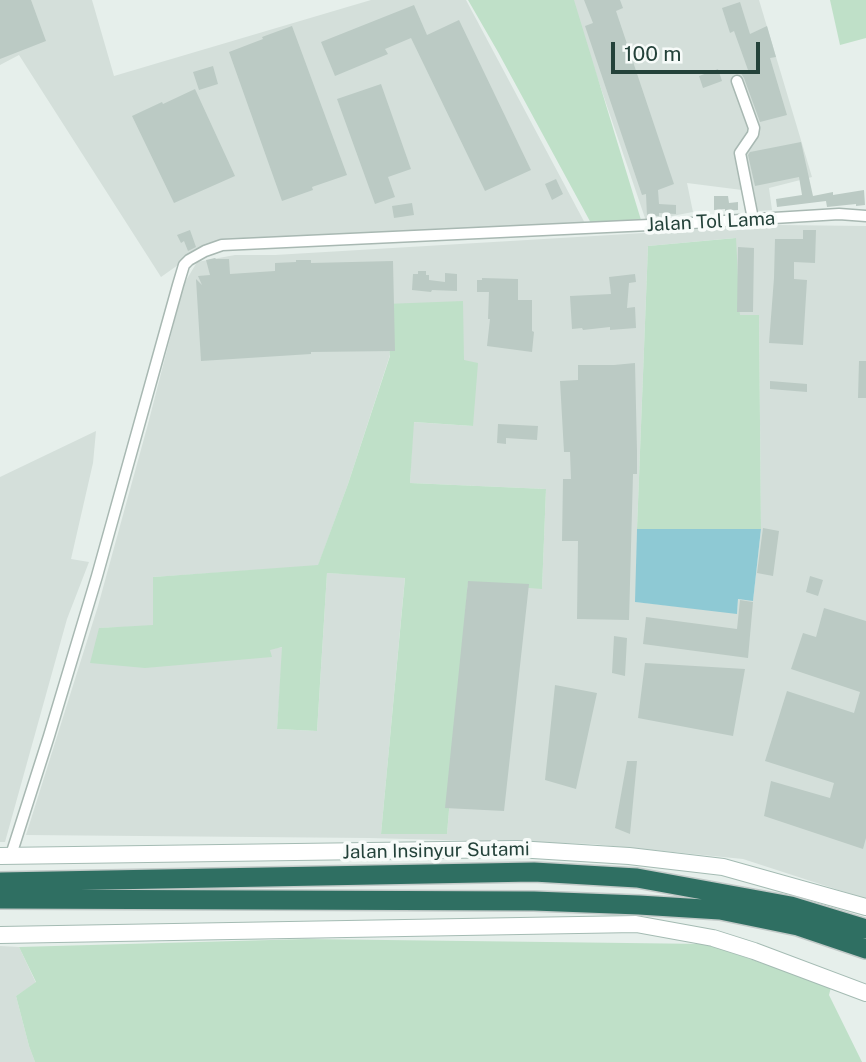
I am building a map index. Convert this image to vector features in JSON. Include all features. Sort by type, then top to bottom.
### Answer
[{"type":"highway","name":"Jalan Insinyur Sutami","points":[[0,882],[534,872],[637,878],[791,906],[866,929]]},
{"type":"highway","points":[[0,899],[534,901],[639,905],[720,910],[798,926],[866,949]]},
{"type":"street","points":[[737,81],[754,128],[740,153],[753,219]]},
{"type":"street","name":"Jalan Tol Lama","points":[[5,855],[49,736],[184,265],[189,260],[222,245],[839,214],[866,216]]},
{"type":"street","points":[[5,855],[517,849],[629,856],[723,867],[866,908]]},
{"type":"street","points":[[0,935],[636,924],[713,938],[866,993]]},
{"type":"shaded area","points":[[0,0],[92,0],[114,76],[371,0],[466,0],[587,227],[202,248],[161,277],[19,55],[0,65]]},
{"type":"shaded area","points":[[571,0],[759,0],[812,177],[769,188],[772,210],[746,212],[742,190],[687,183],[693,212],[646,221]]},
{"type":"shaded area","points":[[779,225],[866,226],[866,899],[743,859],[592,844],[369,838],[26,835],[98,606],[184,284],[197,262],[235,255],[275,255]],"holes":[[[735,238],[740,316],[759,315],[761,529],[753,600],[738,599],[737,613],[636,602],[648,246]],[[386,304],[464,360],[473,426],[413,422],[410,483],[546,489],[542,588],[468,583],[447,834],[381,834],[405,577],[327,573],[317,731],[277,729],[283,647],[269,649],[271,656],[99,628],[153,626],[153,577],[318,566],[390,355]]]},
{"type":"shaded area","points":[[96,431],[93,463],[71,559],[89,562],[67,619],[5,842],[0,842],[0,477]]},
{"type":"shaded area","points":[[0,946],[19,947],[36,983],[16,996],[35,1062],[0,1062]]},
{"type":"green space","points":[[468,0],[574,0],[641,220],[592,225]]},
{"type":"green space","points":[[830,0],[866,0],[866,38],[840,45]]},
{"type":"green space","points":[[736,238],[740,315],[759,315],[761,529],[637,529],[648,246]]},
{"type":"green space","points":[[463,301],[464,360],[478,363],[473,426],[414,422],[410,483],[546,489],[542,589],[468,583],[447,834],[381,834],[405,578],[327,573],[317,731],[277,729],[282,647],[270,650],[272,657],[145,668],[90,663],[99,628],[153,625],[153,577],[318,565],[390,356],[385,304]]},
{"type":"green space","points":[[306,939],[707,944],[831,987],[829,995],[862,1062],[35,1062],[16,996],[36,982],[19,947]]},
{"type":"water","points":[[637,529],[761,529],[753,601],[738,599],[737,614],[635,602]]},
{"type":"building","points":[[0,0],[31,0],[46,41],[0,59]]},
{"type":"building","points":[[584,0],[620,0],[623,8],[616,11],[674,184],[658,190],[659,204],[676,205],[676,214],[659,213],[659,216],[647,216],[646,194],[642,195],[585,26],[593,23]]},
{"type":"building","points":[[740,2],[750,34],[767,26],[776,57],[770,58],[787,115],[760,122],[740,72],[748,70],[734,31],[730,33],[722,8]]},
{"type":"building","points":[[414,5],[427,35],[459,20],[531,170],[485,191],[411,38],[385,49],[388,54],[335,76],[321,42]]},
{"type":"building","points":[[292,26],[347,175],[282,201],[229,52]]},
{"type":"building","points":[[213,66],[218,84],[199,90],[193,72]]},
{"type":"building","points":[[718,69],[722,81],[703,88],[699,76]]},
{"type":"building","points":[[381,84],[411,169],[388,177],[395,197],[375,204],[337,99]]},
{"type":"building","points":[[195,89],[235,176],[174,203],[132,116]]},
{"type":"building","points":[[801,142],[813,196],[864,190],[865,205],[827,207],[826,201],[777,207],[776,199],[802,195],[799,177],[755,186],[748,155],[750,152]]},
{"type":"building","points":[[556,179],[563,194],[552,200],[545,184]]},
{"type":"building","points":[[714,196],[728,196],[729,203],[738,202],[738,210],[714,210]]},
{"type":"building","points":[[412,203],[414,215],[394,218],[392,206]]},
{"type":"building","points":[[190,230],[196,247],[188,251],[184,241],[181,243],[177,235]]},
{"type":"building","points":[[803,230],[816,230],[815,263],[794,262],[794,279],[807,280],[803,345],[769,343],[775,239],[803,239]]},
{"type":"building","points":[[738,247],[754,248],[753,312],[737,312]]},
{"type":"building","points":[[229,259],[230,274],[275,271],[275,263],[296,260],[311,260],[311,263],[393,261],[395,351],[311,352],[201,361],[196,279],[202,285],[198,276],[210,275],[206,260]]},
{"type":"building","points":[[418,271],[426,271],[429,280],[445,282],[445,273],[457,274],[457,291],[412,290],[413,274],[418,274]]},
{"type":"building","points":[[635,274],[636,282],[629,283],[627,308],[635,307],[636,328],[572,329],[570,296],[611,294],[609,277]]},
{"type":"building","points":[[518,279],[518,300],[532,300],[532,352],[487,346],[489,292],[477,292],[477,280]]},
{"type":"building","points":[[859,361],[866,361],[866,398],[858,398]]},
{"type":"building","points":[[635,363],[637,474],[633,474],[629,620],[577,619],[578,541],[562,541],[563,479],[571,479],[570,452],[564,452],[560,381],[578,380],[578,365]]},
{"type":"building","points":[[770,381],[807,384],[807,392],[770,389]]},
{"type":"building","points":[[498,424],[538,426],[537,440],[506,438],[506,444],[497,443]]},
{"type":"building","points":[[763,528],[779,531],[773,576],[757,573]]},
{"type":"building","points":[[810,576],[823,580],[818,596],[806,592]]},
{"type":"building","points":[[468,581],[529,584],[504,811],[445,808]]},
{"type":"building","points":[[740,600],[753,602],[748,658],[643,644],[646,617],[737,629]]},
{"type":"building","points":[[824,608],[866,621],[866,838],[863,849],[764,816],[771,781],[830,798],[834,783],[765,761],[787,691],[854,713],[860,692],[791,669],[803,633],[816,637]]},
{"type":"building","points":[[614,636],[627,638],[625,676],[612,673]]},
{"type":"building","points":[[645,663],[745,669],[733,736],[638,718]]},
{"type":"building","points":[[555,685],[597,693],[576,789],[545,780]]},
{"type":"building","points":[[627,761],[637,761],[630,834],[615,828]]}]
